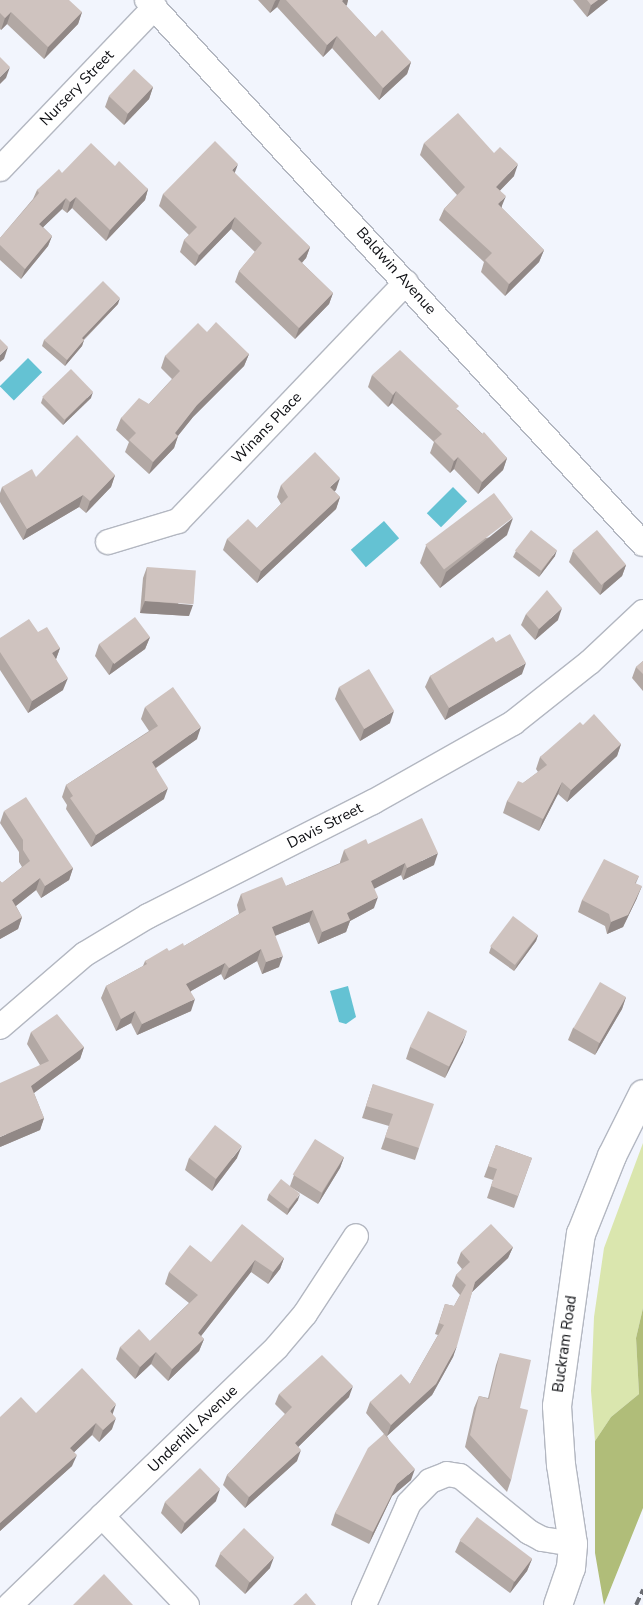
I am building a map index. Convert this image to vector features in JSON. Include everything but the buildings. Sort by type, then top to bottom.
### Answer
[{"type":"main road","name":"Buckram Road","points":[[566,1599],[573,1544],[561,1466],[556,1406],[564,1337],[581,1234],[612,1156],[643,1094]]},
{"type":"street","name":"Nursery Street","points":[[0,169],[151,4]]},
{"type":"street","name":"Baldwin Avenue","points":[[151,4],[643,544]]},
{"type":"street","name":"Winans Place","points":[[108,542],[178,521],[406,282]]},
{"type":"street","name":"Davis Street","points":[[0,1027],[85,954],[148,916],[373,802],[513,723],[590,662],[643,612]]},
{"type":"street","name":"Underhill Avenue","points":[[10,1605],[277,1347],[305,1314],[356,1236]]},
{"type":"street","points":[[364,1605],[410,1503],[430,1481],[447,1474],[460,1476],[529,1532],[542,1539],[573,1544]]},
{"type":"street","points":[[102,1516],[187,1605]]},
{"type":"green space","points":[[643,1143],[643,1308],[636,1338],[639,1394],[611,1417],[595,1441],[591,1391],[594,1317],[604,1248]]},
{"type":"green space","points":[[643,1308],[643,1508],[604,1605],[595,1553],[595,1441],[611,1417],[639,1394],[636,1338]]},
{"type":"water","points":[[28,358],[42,372],[14,400],[0,386]]},
{"type":"water","points":[[453,487],[467,501],[441,527],[427,513]]},
{"type":"water","points":[[384,521],[399,538],[366,567],[351,550]]},
{"type":"water","points":[[348,986],[356,1017],[346,1024],[339,1022],[330,991]]},
{"type":"railway","points":[[636,1605],[643,1590]]}]
